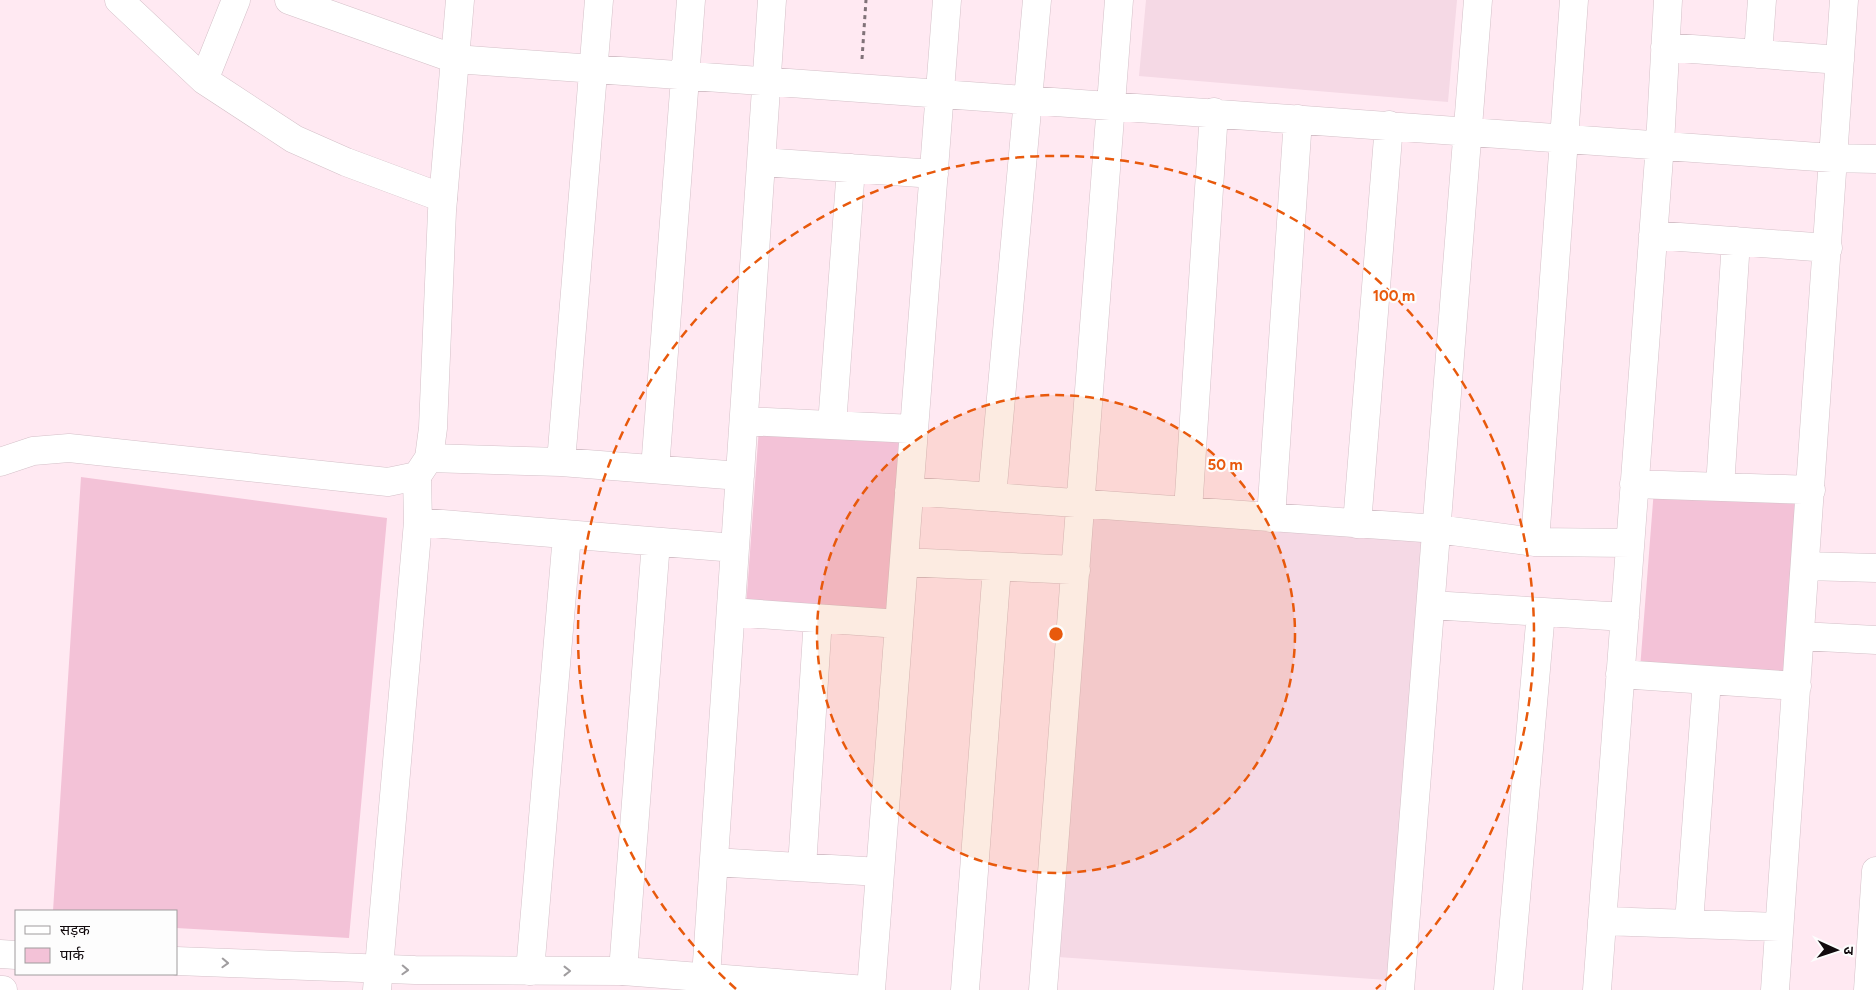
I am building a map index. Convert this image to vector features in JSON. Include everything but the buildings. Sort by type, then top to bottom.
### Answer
[{"type":"street","points":[[204,80],[236,0]]},
{"type":"street","points":[[289,0],[455,59],[1468,130],[1832,158],[1876,159]]},
{"type":"street","points":[[377,979],[423,467],[433,428],[443,198],[460,0]]},
{"type":"street","points":[[561,462],[599,0]]},
{"type":"street","points":[[655,469],[691,0]]},
{"type":"street","points":[[706,978],[772,0]]},
{"type":"street","points":[[870,990],[947,0]]},
{"type":"street","points":[[992,497],[1037,0]]},
{"type":"street","points":[[1043,990],[1119,0]]},
{"type":"street","points":[[1400,990],[1478,0]]},
{"type":"street","points":[[1535,542],[1574,0]]},
{"type":"street","points":[[1597,990],[1660,144],[1668,0]]},
{"type":"street","points":[[1758,54],[1762,0]]},
{"type":"street","points":[[1775,990],[1844,0]]},
{"type":"street","points":[[130,4],[204,80],[294,139],[346,162],[443,198]]},
{"type":"street","points":[[1665,47],[1840,60]]},
{"type":"street","points":[[1188,511],[1214,112]]},
{"type":"street","points":[[1271,518],[1298,119]]},
{"type":"street","points":[[1357,524],[1389,125]]},
{"type":"street","points":[[762,162],[934,174]]},
{"type":"street","points":[[832,425],[851,168]]},
{"type":"street","points":[[1653,235],[1828,248]]},
{"type":"street","points":[[1720,487],[1736,241]]},
{"type":"street","points":[[744,421],[914,429]]},
{"type":"street","points":[[0,462],[33,451],[69,448],[388,482],[423,467],[561,462],[740,476]]},
{"type":"street","points":[[1634,484],[1811,490]]},
{"type":"street","points":[[909,491],[1437,530],[1535,542],[1630,543]]},
{"type":"street","points":[[418,522],[736,548]]},
{"type":"street","points":[[530,971],[567,535]]},
{"type":"street","points":[[623,971],[656,542]]},
{"type":"street","points":[[904,562],[1076,570]]},
{"type":"street","points":[[1806,566],[1876,568]]},
{"type":"street","points":[[965,990],[997,567]]},
{"type":"street","points":[[1430,606],[1625,618]]},
{"type":"street","points":[[731,612],[899,624]]},
{"type":"street","points":[[1508,990],[1541,612]]},
{"type":"street","points":[[802,867],[818,618]]},
{"type":"street","points":[[1800,636],[1876,640]]},
{"type":"street","points":[[1620,674],[1797,686]]},
{"type":"street","points":[[1689,923],[1707,680]]},
{"type":"street","points":[[714,862],[880,872]]},
{"type":"street","points":[[1868,990],[1876,871]]},
{"type":"street","points":[[1602,921],[1779,927]]},
{"type":"street","points":[[0,954],[15,955]]},
{"type":"street","points":[[178,961],[377,979],[530,971],[623,971],[866,990]]},
{"type":"path","points":[[860,87],[866,0]]},
{"type":"shaded area","points":[[1146,0],[1457,0],[1448,102],[1139,76]]},
{"type":"shaded area","points":[[1087,511],[1425,536],[1387,980],[1058,957]]},
{"type":"green space","points":[[759,428],[906,438],[893,618],[746,607]]},
{"type":"green space","points":[[81,477],[387,518],[349,938],[178,928],[178,910],[53,910]]},
{"type":"green space","points":[[1654,489],[1801,500],[1787,680],[1640,669]]}]
